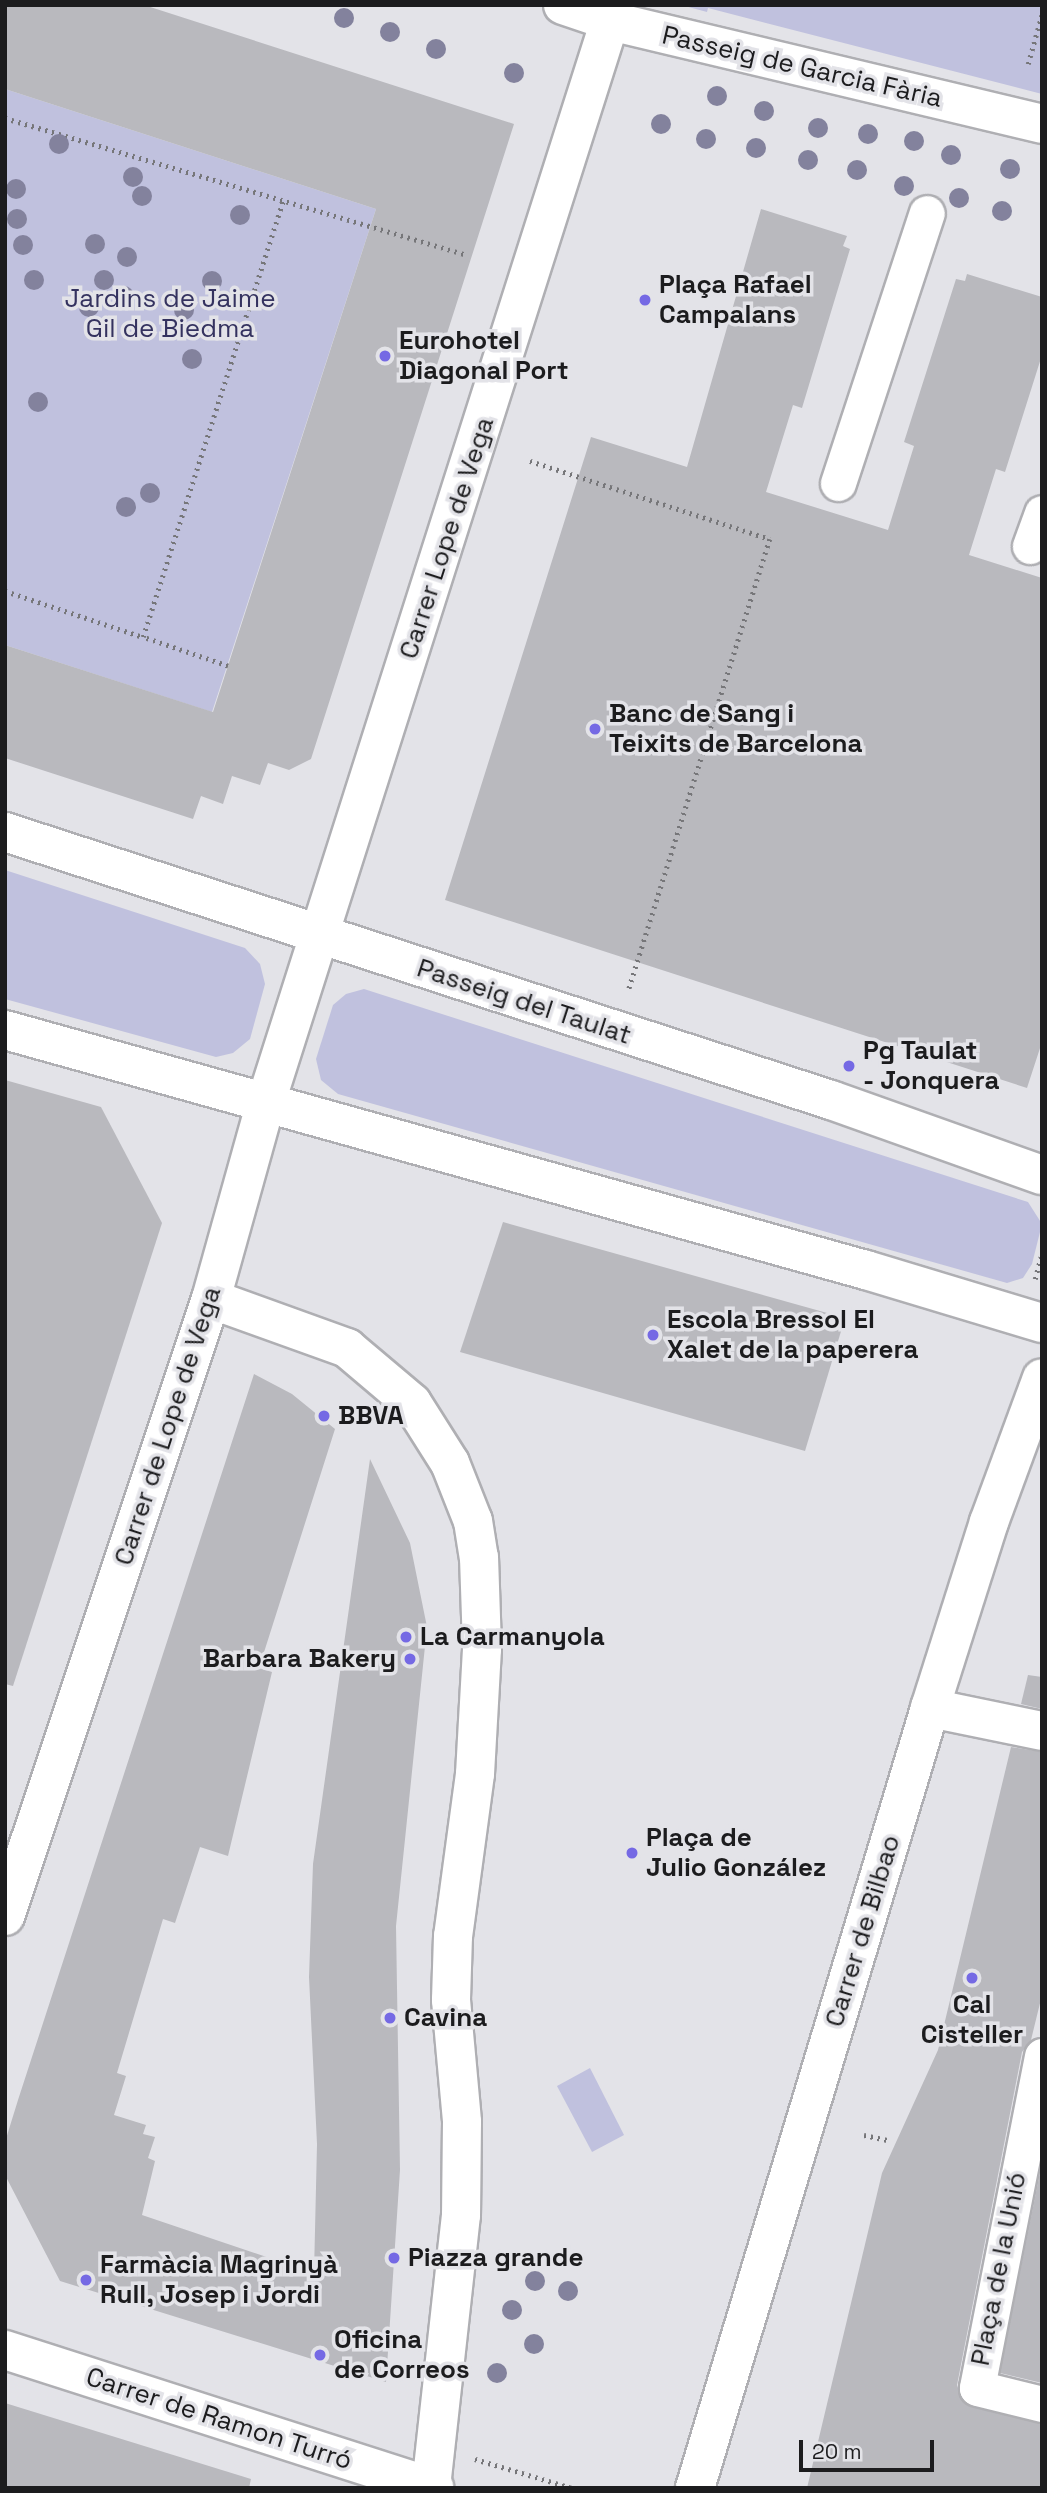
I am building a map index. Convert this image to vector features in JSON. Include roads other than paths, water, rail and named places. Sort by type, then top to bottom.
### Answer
[{"type":"street","name":"Passeig de Garcia Fària","points":[[563,5],[610,21],[1042,124]]},
{"type":"street","name":"Carrer Lope de Vega","points":[[322,934],[610,21]]},
{"type":"street","points":[[838,482],[927,214]]},
{"type":"street","points":[[1030,546],[1042,513]]},
{"type":"street","name":"Passeig del Taulat","points":[[5,832],[217,904],[322,934],[416,969],[831,1100],[1042,1175]]},
{"type":"street","name":"Carrer de Lope de Vega","points":[[5,1916],[211,1299],[265,1105],[322,934]]},
{"type":"street","points":[[5,1030],[265,1105],[866,1270],[1042,1323]]},
{"type":"street","points":[[211,1299],[347,1348],[412,1403],[450,1463],[472,1521],[479,1557],[482,1649],[475,1774],[453,1936],[451,2000],[462,2122],[461,2215],[433,2487]]},
{"type":"street","name":"Carrer de Bilbao","points":[[695,2488],[930,1708],[989,1522],[1042,1378]]},
{"type":"street","points":[[930,1708],[1042,1731]]},
{"type":"street","name":"Plaça de la Unió","points":[[1032,2409],[977,2388],[1038,2094],[1042,2056]]},
{"type":"street","name":"Carrer de Ramon Turró","points":[[5,2350],[433,2487]]},
{"type":"place","name":"Plaça Rafael Campalans","points":[[645,300]]},
{"type":"place","name":"Eurohotel Diagonal Port","points":[[385,356]]},
{"type":"place","name":"Banc de Sang i Teixits de Barcelona","points":[[595,729]]},
{"type":"place","name":"Pg Taulat - Jonquera","points":[[849,1066]]},
{"type":"place","name":"Escola Bressol El Xalet de la paperera","points":[[653,1335]]},
{"type":"place","name":"BBVA","points":[[324,1416]]},
{"type":"place","name":"La Carmanyola","points":[[406,1637]]},
{"type":"place","name":"Barbara Bakery","points":[[410,1659]]},
{"type":"place","name":"Plaça de Julio González","points":[[632,1853]]},
{"type":"place","name":"Cal Cisteller","points":[[972,1978]]},
{"type":"place","name":"Cavina","points":[[390,2018]]},
{"type":"place","name":"Piazza grande","points":[[394,2258]]},
{"type":"place","name":"Farmàcia Magrinyà Rull, Josep i Jordi","points":[[86,2280]]},
{"type":"place","name":"Oficina de Correos","points":[[320,2355]]},
{"type":"park label","name":"Jardins de Jaime Gil de Biedma","points":[[170,314]]}]
